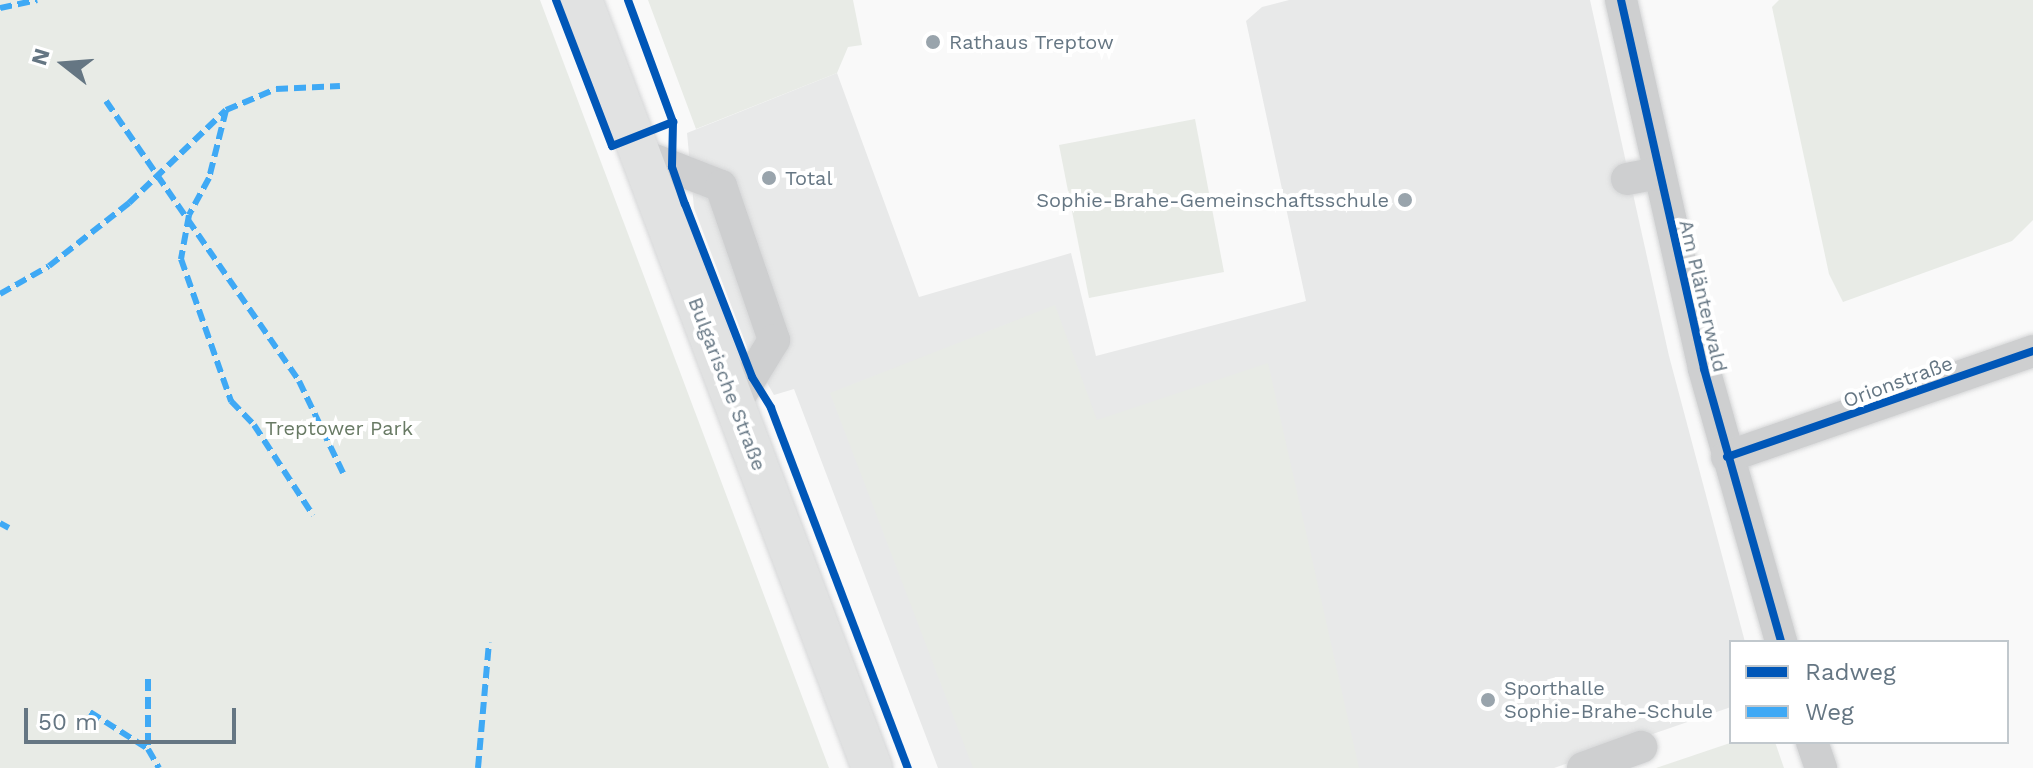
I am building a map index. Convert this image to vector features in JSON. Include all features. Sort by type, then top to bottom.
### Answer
[{"type":"main road","name":"Bulgarische Straße","points":[[582,0],[872,768]]},
{"type":"street","name":"Am Plänterwald","points":[[1621,0],[1727,457],[1780,640]]},
{"type":"street","points":[[639,154],[721,186],[774,340],[735,404]]},
{"type":"street","points":[[1627,179],[1659,173]]},
{"type":"street","name":"Orionstraße","points":[[1727,457],[2033,351]]},
{"type":"street","points":[[1813,744],[1821,768]]},
{"type":"street","points":[[1583,768],[1641,747]]},
{"type":"shaded area","points":[[1289,0],[1590,0],[1669,356],[1744,640],[1729,640],[1729,708],[1554,768],[938,768],[794,389],[774,395],[747,347],[694,208],[687,133],[837,73],[919,297],[1071,253],[1096,356],[1306,301],[1246,21],[1262,7]]},
{"type":"green space","name":"Treptower Park","points":[[0,0],[540,0],[829,768],[0,768]]},
{"type":"green space","points":[[648,0],[853,0],[862,45],[848,47],[837,73],[696,129]]},
{"type":"green space","points":[[1779,0],[2033,0],[2033,220],[2012,241],[1843,302],[1829,274],[1772,7]]},
{"type":"green space","points":[[1195,119],[1224,272],[1089,298],[1059,145]]},
{"type":"green space","points":[[1055,305],[1097,420],[1268,363],[1359,768],[973,768],[830,393]]},
{"type":"green space","points":[[1729,743],[1776,744],[1784,768],[1656,768]]},
{"type":"marked path","points":[[0,8],[37,0]]},
{"type":"marked path","points":[[0,294],[49,266],[129,203],[226,110],[276,89],[340,86]]},
{"type":"marked path","points":[[106,101],[299,381],[343,473]]},
{"type":"marked path","points":[[226,110],[209,178],[189,215],[181,259],[231,401],[254,425],[313,515]]},
{"type":"marked path","points":[[0,523],[9,528]]},
{"type":"marked path","points":[[478,768],[489,642]]},
{"type":"marked path","points":[[148,679],[148,749],[159,768]]},
{"type":"marked path","points":[[90,712],[148,749]]},
{"type":"cycle path","points":[[556,0],[612,146],[673,122]]},
{"type":"cycle path","points":[[628,0],[673,122],[672,167],[685,204],[752,377],[771,408],[908,768]]},
{"type":"cycle path","points":[[1621,0],[1704,369],[1780,640]]},
{"type":"cycle path","points":[[1727,457],[2033,351]]},
{"type":"place","name":"Rathaus Treptow","points":[[933,42]]},
{"type":"place","name":"Total","points":[[769,178]]},
{"type":"place","name":"Sophie-Brahe-Gemeinschaftsschule","points":[[1405,200]]},
{"type":"place","name":"Sporthalle Sophie-Brahe-Schule","points":[[1488,700]]}]
